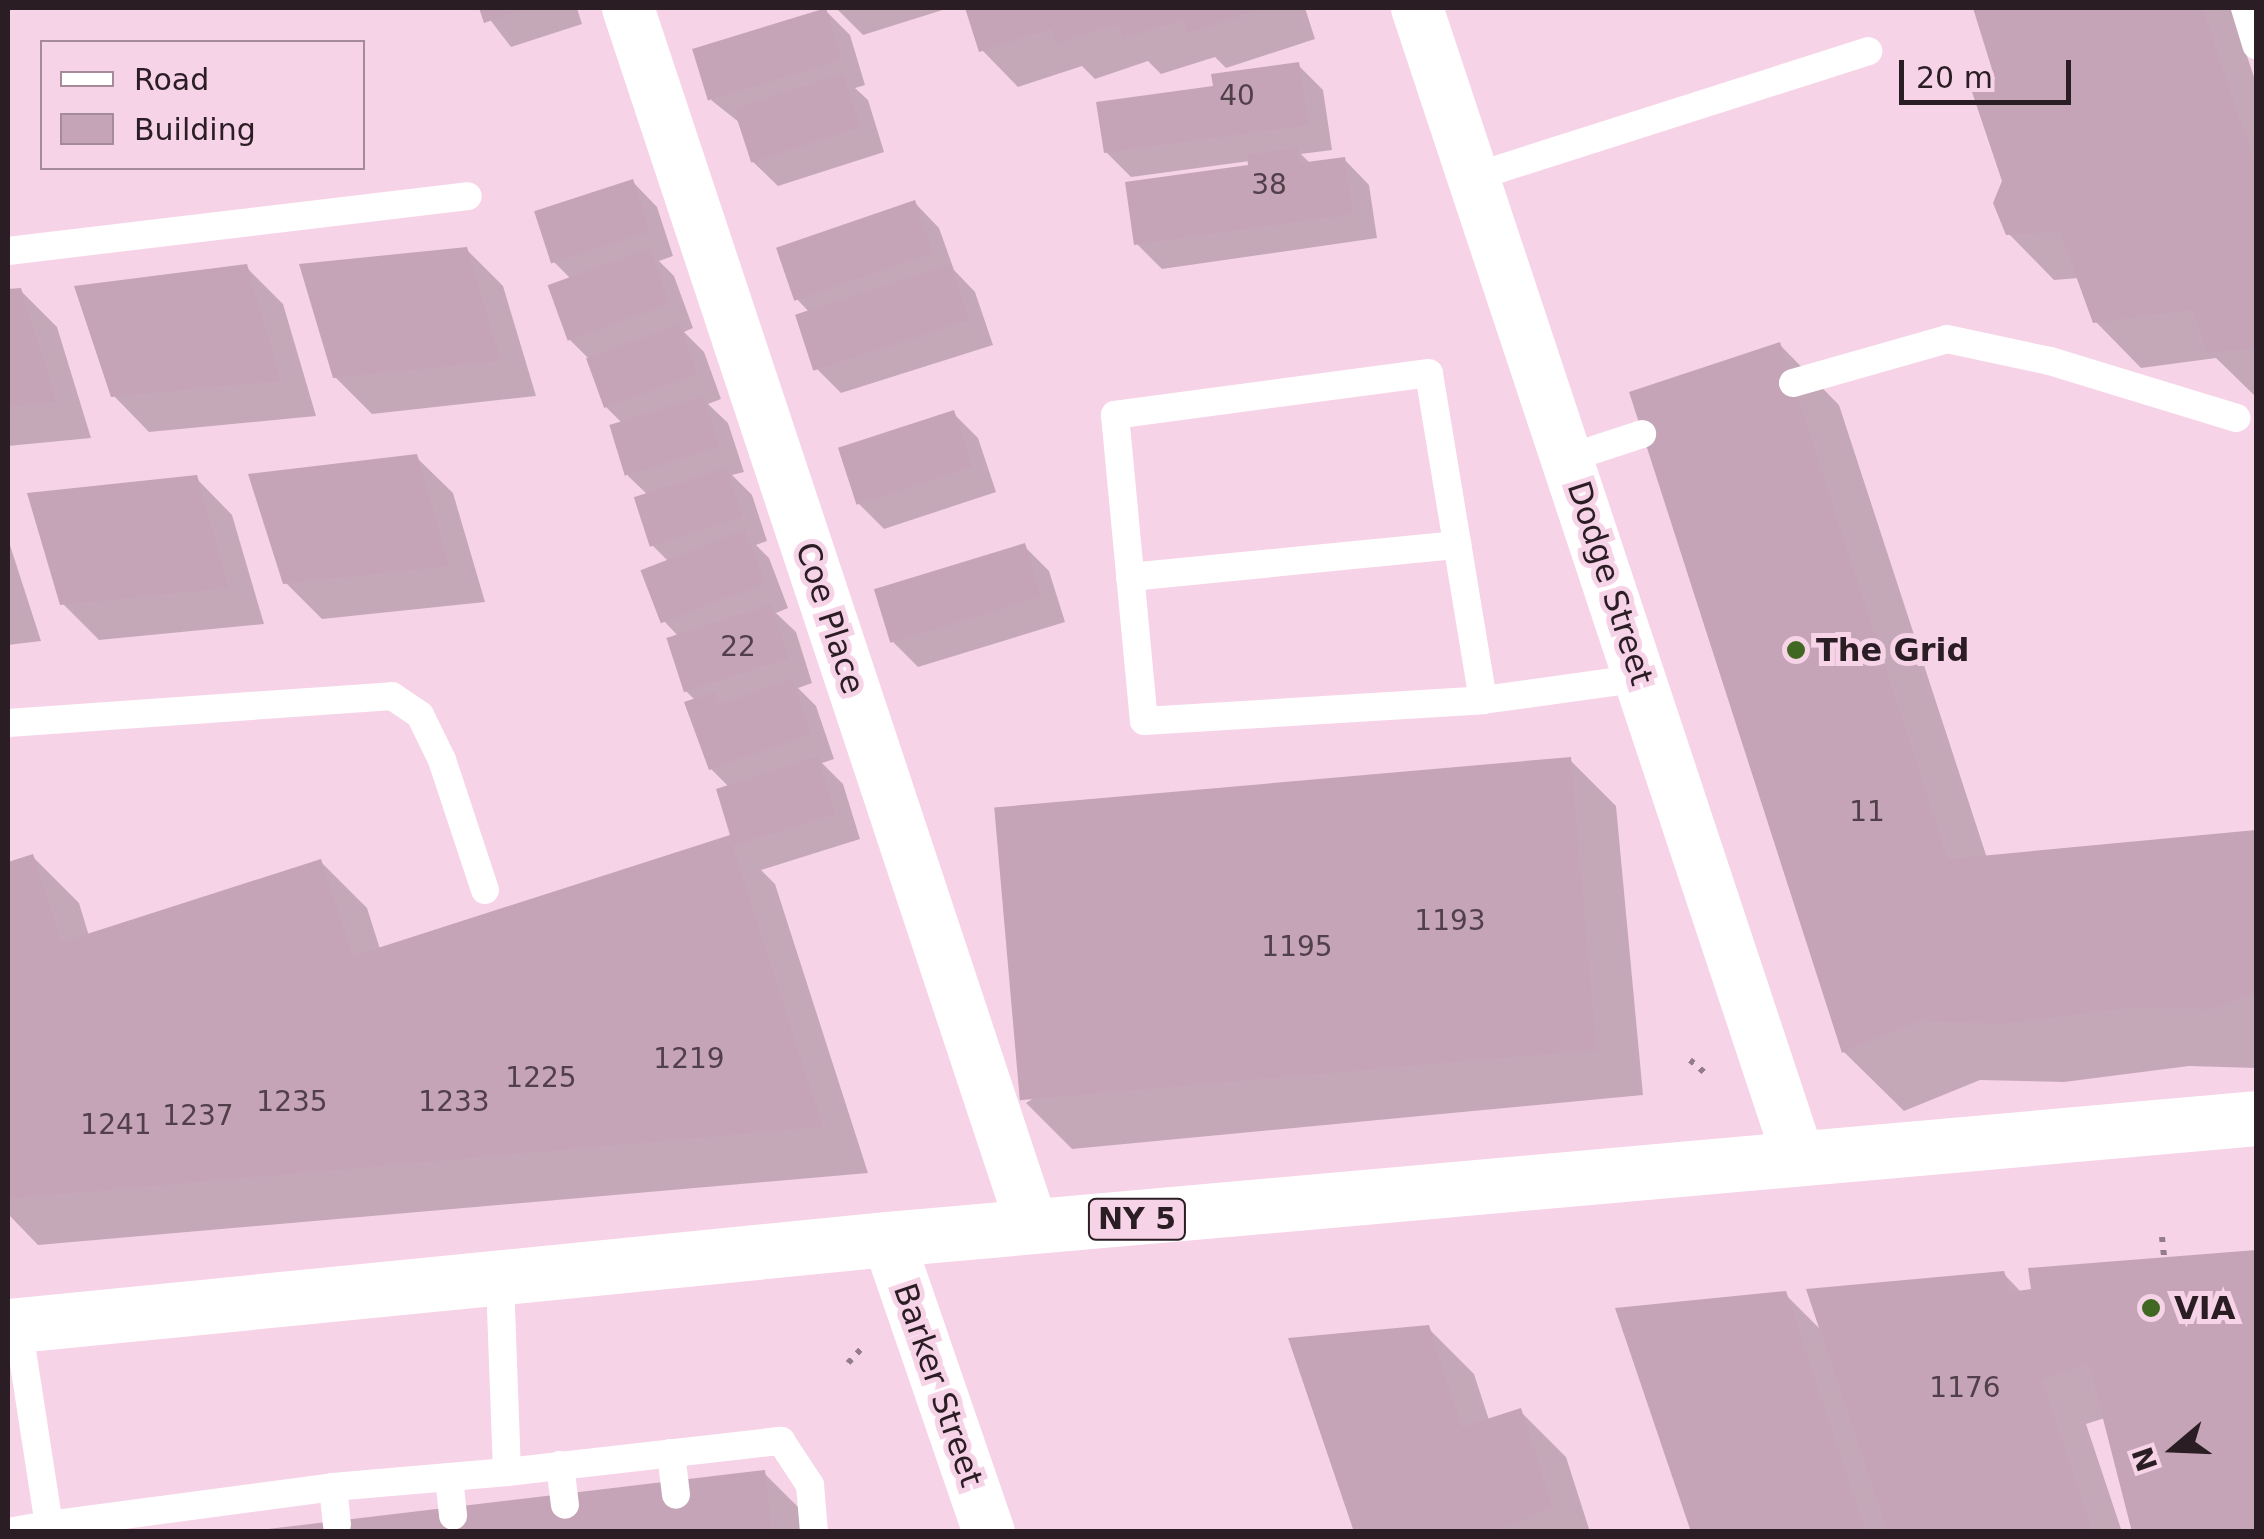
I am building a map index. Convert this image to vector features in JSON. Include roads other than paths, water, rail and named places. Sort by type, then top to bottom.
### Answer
[{"type":"main road","name":"NY 5","points":[[13,1325],[888,1239],[2256,1118]]},
{"type":"street","name":"Coe Place","points":[[628,8],[1033,1228]]},
{"type":"street","name":"Dodge Street","points":[[1417,8],[1800,1159]]},
{"type":"street","name":"Barker Street","points":[[888,1239],[988,1532]]},
{"type":"lane","points":[[2244,8],[2256,45]]},
{"type":"lane","points":[[1474,177],[1868,50]]},
{"type":"lane","points":[[8,251],[468,196]]},
{"type":"lane","points":[[1793,382],[1947,339],[2050,361],[2236,418]]},
{"type":"lane","points":[[1483,700],[1429,373],[1115,415],[1144,720],[1483,700],[1642,678]]},
{"type":"lane","points":[[1568,458],[1642,434]]},
{"type":"lane","points":[[1130,577],[1457,545]]},
{"type":"lane","points":[[8,722],[392,696],[420,715],[435,745],[485,890]]},
{"type":"lane","points":[[500,1277],[507,1472]]},
{"type":"lane","points":[[13,1325],[50,1528]]},
{"type":"lane","points":[[8,1532],[332,1487],[781,1441],[810,1485],[814,1532]]},
{"type":"lane","points":[[670,1453],[676,1495]]},
{"type":"lane","points":[[560,1465],[566,1505]]},
{"type":"lane","points":[[449,1477],[453,1516]]},
{"type":"lane","points":[[332,1487],[336,1525]]},
{"type":"place","name":"The Grid","points":[[1796,650]]},
{"type":"place","name":"VIA","points":[[2151,1308]]}]
